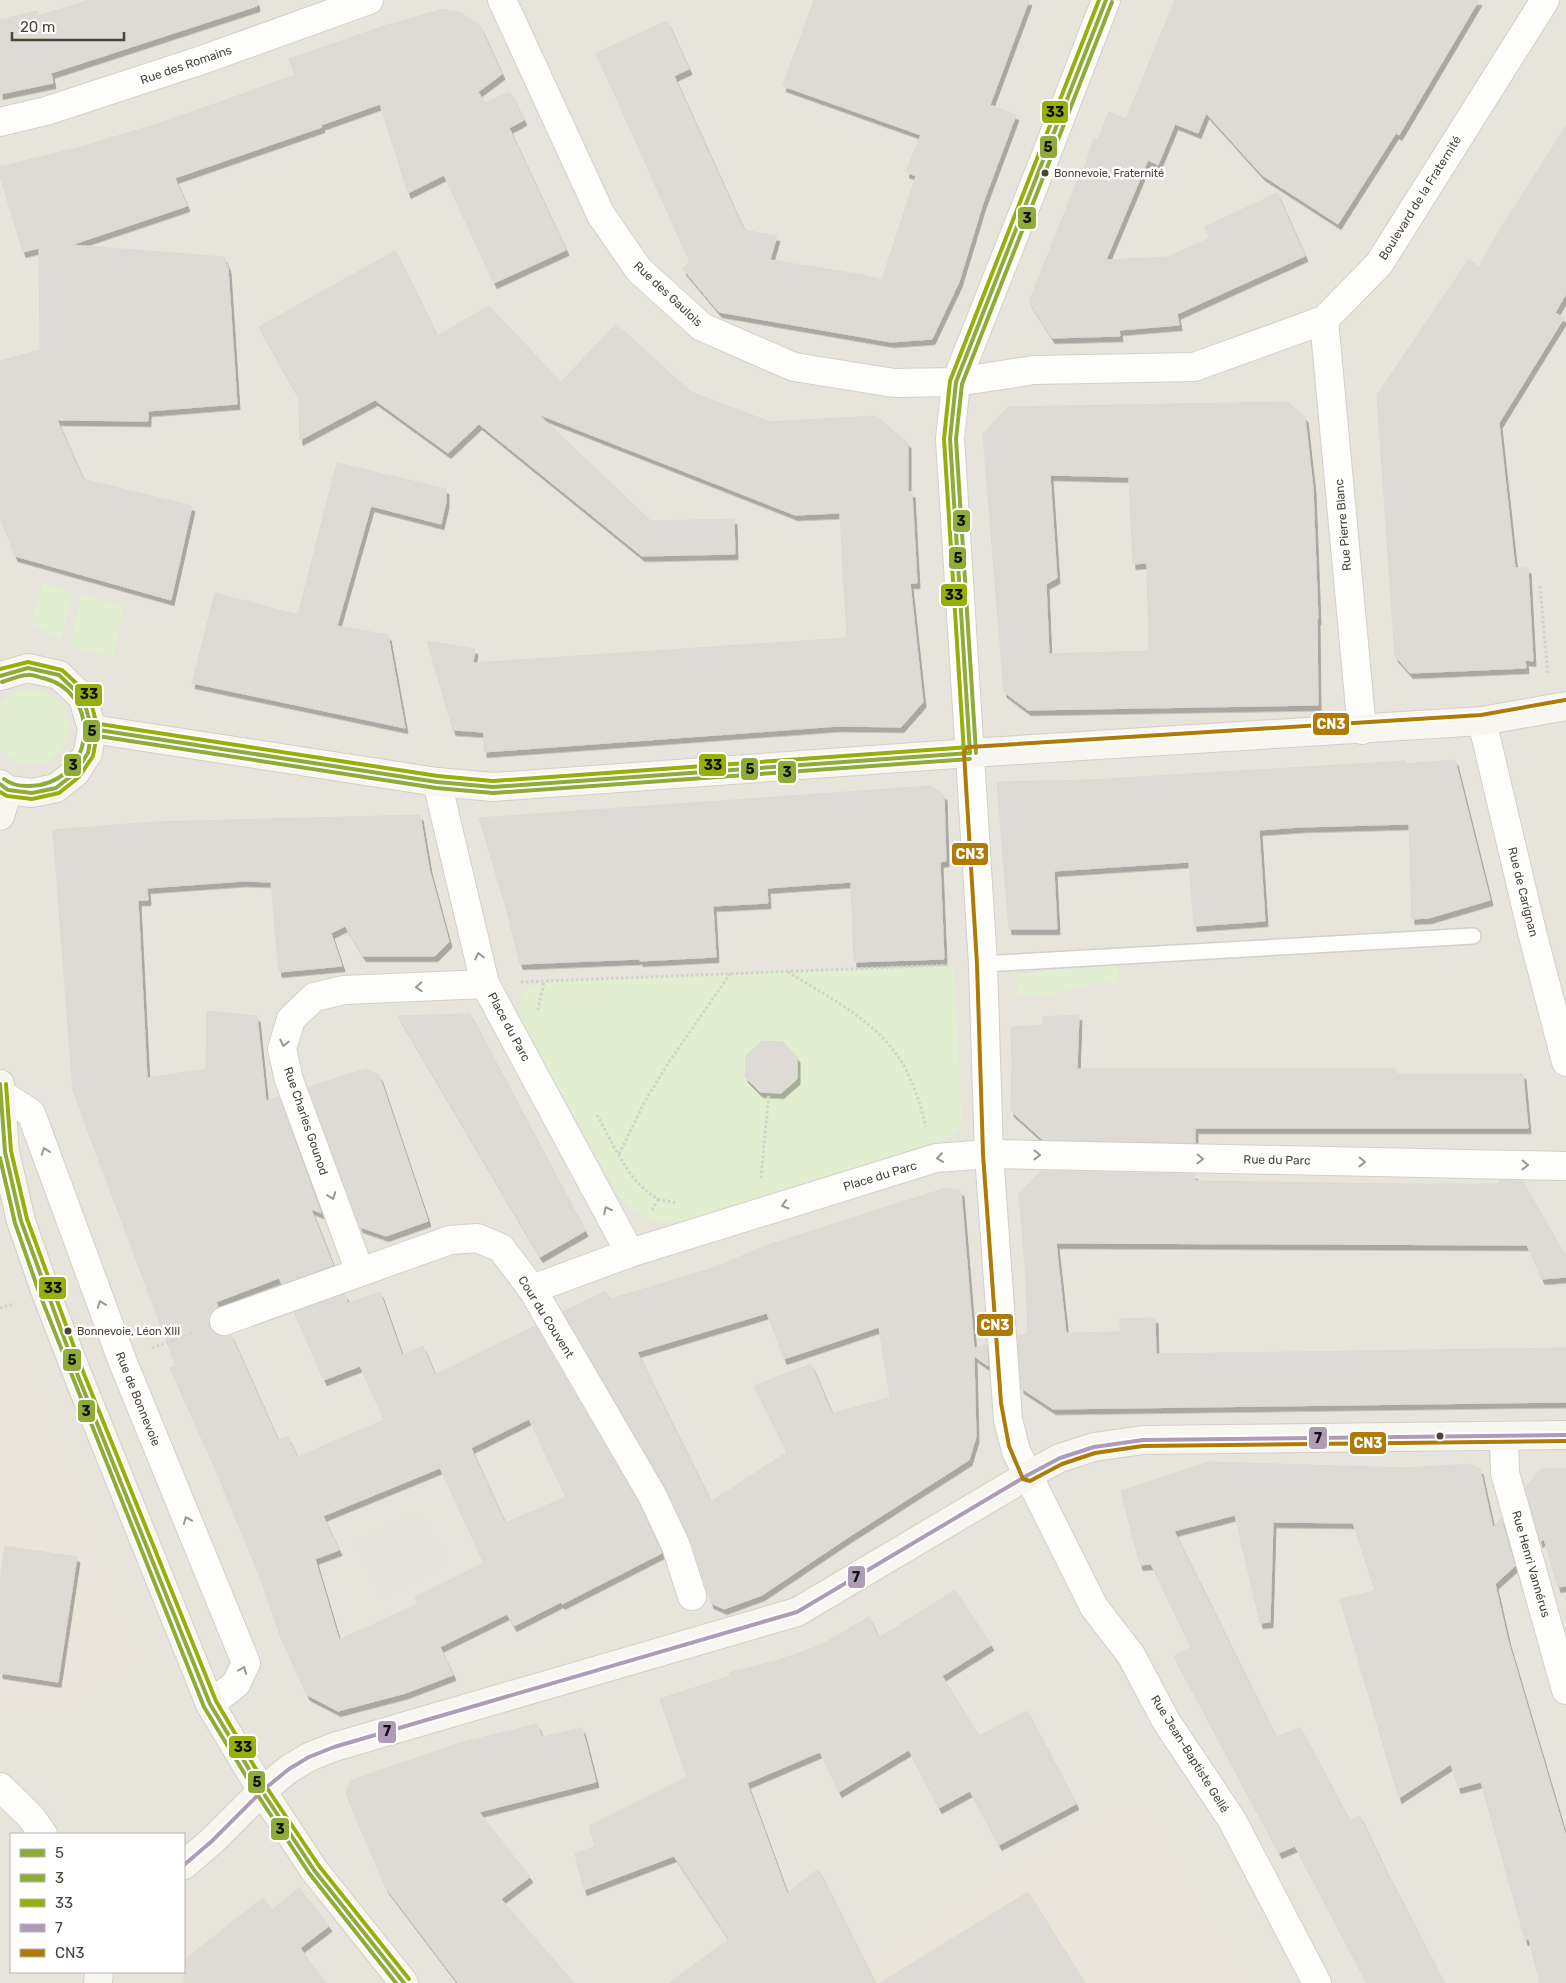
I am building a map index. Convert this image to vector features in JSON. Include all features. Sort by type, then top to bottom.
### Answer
[{"type":"main road","points":[[0,676],[28,668],[59,675],[83,698],[92,729],[88,753],[75,773],[56,788],[32,793],[4,787],[0,816]]},
{"type":"main road","points":[[92,729],[437,782],[492,786],[970,753],[1362,730],[1482,721],[1566,706]]},
{"type":"main road","points":[[0,1084],[5,1152],[21,1221],[74,1367],[210,1704],[262,1791],[314,1870],[404,1983]]},
{"type":"main road","points":[[185,1864],[212,1841],[262,1791],[289,1769],[309,1757],[334,1747],[797,1612],[1028,1475],[1060,1458],[1094,1447],[1143,1440],[1566,1435]]},
{"type":"street","name":"Rue des Romains","points":[[0,122],[46,111],[199,61],[369,0]]},
{"type":"street","name":"Rue des Gaulois","points":[[502,0],[601,215],[638,270],[702,327],[794,367],[894,383],[956,382]]},
{"type":"street","name":"Rue Jean-Baptiste Gellé","points":[[1106,0],[956,382],[950,439],[983,964],[989,1154],[1008,1420],[1016,1451],[1094,1607],[1131,1655],[1166,1721],[1232,1820],[1317,1983]]},
{"type":"street","name":"Boulevard de la Fraternité","points":[[956,382],[1034,370],[1194,367],[1324,320],[1379,264],[1544,0]]},
{"type":"street","name":"Rue Pierre Blanc","points":[[1324,320],[1362,730]]},
{"type":"street","name":"Rue de Carignan","points":[[1482,721],[1532,932],[1566,1062]]},
{"type":"street","name":"Place du Parc","points":[[437,782],[485,984],[630,1253]]},
{"type":"street","name":"Rue Charles Gounod","points":[[360,1272],[289,1080],[282,1049],[291,1019],[314,997],[344,990],[485,984]]},
{"type":"street","name":"Rue de Bonnevoie","points":[[0,1093],[31,1113],[122,1360],[246,1663],[236,1684],[210,1704]]},
{"type":"street","name":"Place du Parc","points":[[532,1289],[630,1253],[936,1158],[989,1154]]},
{"type":"street","name":"Rue du Parc","points":[[989,1154],[1566,1166]]},
{"type":"street","name":"Cour du Couvent","points":[[224,1321],[450,1240],[477,1238],[501,1248],[532,1289],[652,1495],[676,1546],[692,1596]]},
{"type":"street","name":"Rue Henri Vannérus","points":[[1504,1437],[1505,1473],[1566,1690]]},
{"type":"street","points":[[0,1787],[30,1817],[42,1833]]},
{"type":"lane","points":[[983,964],[1473,936]]},
{"type":"path","points":[[1540,586],[1549,684]]},
{"type":"path","points":[[485,984],[983,964]]},
{"type":"path","points":[[947,965],[948,975]]},
{"type":"path","points":[[787,971],[858,1015],[888,1044],[906,1070],[912,1083],[936,1158]]},
{"type":"path","points":[[619,1154],[645,1101],[669,1062],[730,974]]},
{"type":"path","points":[[538,1012],[544,981]]},
{"type":"path","points":[[760,1186],[770,1092]]},
{"type":"path","points":[[595,1112],[640,1187],[658,1199],[685,1204]]},
{"type":"shaded area","points":[[0,0],[1566,0],[1566,1983],[0,1983]]},
{"type":"shaded area","points":[[26,1352],[141,1662],[64,1716],[60,1713],[50,1712],[42,1718],[40,1723],[0,1716],[0,1361]]},
{"type":"shaded area","points":[[421,1512],[447,1563],[383,1595],[357,1544]]},
{"type":"shaded area","points":[[1140,1791],[1249,1983],[828,1983]]},
{"type":"green space","points":[[43,583],[74,593],[61,640],[31,623]]},
{"type":"green space","points":[[81,594],[124,606],[113,658],[70,646]]},
{"type":"green space","points":[[36,689],[56,700],[67,714],[68,730],[63,746],[52,758],[37,764],[19,762],[0,749],[0,705],[7,697],[16,692]]},
{"type":"green space","points":[[954,965],[962,1119],[959,1129],[950,1137],[697,1219],[685,1221],[665,1222],[649,1219],[622,1201],[521,1021],[520,1013],[521,1000],[526,991],[544,981]]},
{"type":"green space","points":[[1117,965],[1118,982],[1091,984],[1052,994],[1018,995],[1016,974]]},
{"type":"building","points":[[90,0],[256,0],[257,6],[51,73],[53,83],[0,94],[0,20],[37,11],[38,16]]},
{"type":"building","points":[[814,0],[1029,0],[990,105],[1016,115],[983,203],[959,282],[932,339],[891,342],[719,312],[683,269],[690,262],[596,53],[667,21],[689,69],[674,76],[744,230],[777,236],[770,260],[863,275],[882,280],[916,176],[906,172],[921,135],[783,86]]},
{"type":"building","points":[[1175,0],[1479,0],[1399,135],[1396,133],[1338,224],[1262,175],[1206,113],[1198,133],[1175,124],[1158,165],[1148,160],[1106,260],[1168,257],[1210,238],[1205,227],[1277,193],[1305,256],[1177,314],[1179,325],[1119,330],[1120,336],[1052,338],[1029,302],[1082,169],[1084,170],[1094,138],[1098,140],[1109,112],[1126,119]]},
{"type":"building","points":[[443,9],[461,13],[480,26],[502,74],[478,92],[485,103],[510,92],[524,120],[509,128],[566,250],[494,283],[444,175],[408,193],[380,104],[321,125],[322,127],[175,178],[187,206],[71,245],[224,257],[228,268],[237,404],[148,411],[148,421],[57,420],[83,479],[192,506],[171,600],[15,556],[0,517],[0,361],[40,350],[39,248],[23,252],[0,176],[0,167],[81,147],[157,124],[240,95],[295,75],[289,59],[384,26]]},
{"type":"building","points":[[1566,126],[1566,294],[1555,313],[1564,318],[1499,423],[1515,568],[1528,568],[1533,661],[1525,660],[1526,668],[1410,673],[1395,656],[1377,395],[1469,259],[1479,267],[1498,233]]},
{"type":"building","points":[[395,251],[437,336],[489,306],[561,382],[616,324],[691,392],[770,422],[876,416],[908,443],[908,492],[912,492],[917,583],[910,583],[923,702],[901,727],[839,726],[484,752],[484,732],[453,730],[427,641],[475,649],[473,663],[847,638],[840,513],[795,515],[538,414],[651,521],[734,519],[735,554],[642,556],[479,424],[448,453],[375,400],[300,440],[299,398],[259,327]]},
{"type":"building","points":[[1288,402],[1305,417],[1313,488],[1318,619],[1318,705],[1028,710],[1004,692],[983,434],[1008,407]],"holes":[[[1050,475],[1129,477],[1133,564],[1147,563],[1149,651],[1049,654],[1046,584],[1057,578]]]},
{"type":"building","points":[[337,463],[446,489],[446,502],[441,524],[371,506],[337,626],[388,635],[405,728],[192,683],[215,593],[298,615]]},
{"type":"building","points":[[1455,760],[1490,900],[1429,918],[1412,919],[1409,824],[1301,827],[1259,830],[1265,921],[1194,926],[1189,862],[1054,871],[1057,929],[1009,929],[997,782],[1090,780],[1405,761],[1406,764]]},
{"type":"building","points":[[931,786],[944,795],[946,861],[940,862],[944,959],[854,962],[851,882],[767,888],[768,903],[713,906],[716,957],[520,964],[508,915],[479,818]]},
{"type":"building","points":[[420,815],[429,868],[449,942],[435,956],[363,956],[345,926],[331,933],[342,966],[279,972],[271,882],[244,881],[147,888],[148,900],[138,900],[147,1078],[206,1069],[207,1011],[257,1016],[266,1101],[279,1097],[321,1213],[311,1209],[333,1265],[282,1284],[279,1278],[216,1302],[218,1307],[212,1311],[209,1318],[209,1326],[214,1333],[221,1336],[231,1335],[278,1440],[288,1437],[297,1457],[384,1420],[360,1366],[324,1380],[294,1312],[345,1294],[348,1303],[380,1292],[402,1355],[423,1346],[435,1375],[535,1326],[638,1502],[662,1553],[562,1604],[561,1602],[514,1626],[507,1614],[440,1647],[453,1675],[406,1693],[338,1711],[307,1695],[281,1638],[260,1577],[214,1466],[170,1368],[176,1366],[73,1091],[53,830],[155,822]],"holes":[[[529,1419],[566,1497],[505,1523],[471,1448]],[[440,1468],[484,1563],[415,1597],[418,1604],[339,1640],[315,1559],[339,1550],[323,1516]]]},
{"type":"building","points":[[470,1014],[585,1231],[540,1257],[398,1016]]},
{"type":"building","points":[[1079,1015],[1077,1069],[1396,1069],[1396,1074],[1523,1074],[1528,1128],[1195,1128],[1195,1143],[1043,1140],[1011,1111],[1011,1027],[1044,1025],[1043,1017]]},
{"type":"building","points":[[762,1041],[783,1042],[797,1057],[797,1079],[781,1093],[760,1092],[745,1077],[746,1056]]},
{"type":"building","points":[[366,1069],[379,1075],[428,1221],[386,1236],[360,1227],[308,1087]]},
{"type":"building","points":[[1041,1171],[1195,1174],[1195,1181],[1499,1184],[1498,1182],[1502,1180],[1522,1181],[1566,1257],[1566,1277],[1542,1279],[1527,1245],[1056,1243],[1066,1333],[1120,1332],[1120,1319],[1155,1318],[1156,1354],[1566,1348],[1566,1402],[1053,1409],[1021,1388],[1018,1336],[1028,1333],[1026,1278],[1019,1193]]},
{"type":"building","points":[[946,1188],[961,1191],[974,1348],[987,1344],[988,1366],[974,1356],[976,1437],[969,1460],[762,1595],[724,1609],[711,1603],[691,1541],[666,1488],[563,1312],[606,1291],[610,1299],[713,1268],[768,1245]],"holes":[[[767,1313],[784,1359],[879,1327],[890,1397],[832,1414],[811,1364],[754,1386],[787,1452],[711,1502],[637,1352]]]},
{"type":"building","points":[[1208,1462],[1406,1468],[1470,1464],[1480,1469],[1493,1528],[1501,1518],[1515,1566],[1495,1584],[1508,1641],[1566,1837],[1566,1983],[1540,1983],[1529,1939],[1525,1940],[1481,1782],[1458,1788],[1451,1764],[1399,1798],[1340,1599],[1375,1591],[1353,1523],[1273,1522],[1270,1622],[1260,1623],[1235,1515],[1174,1531],[1276,1737],[1300,1728],[1350,1821],[1360,1816],[1444,1983],[1367,1983],[1295,1846],[1279,1853],[1174,1656],[1191,1647],[1151,1564],[1140,1565],[1121,1491]]},
{"type":"building","points":[[1541,1469],[1566,1469],[1566,1586],[1558,1587],[1544,1539],[1540,1542],[1525,1488]]},
{"type":"building","points":[[5,1546],[77,1557],[58,1682],[0,1673],[0,1582]]},
{"type":"building","points":[[955,1590],[991,1645],[942,1676],[979,1736],[1027,1711],[1076,1804],[999,1845],[970,1791],[939,1808],[909,1750],[839,1792],[820,1752],[747,1783],[787,1893],[818,1869],[875,1983],[669,1983],[729,1939],[674,1856],[584,1890],[575,1854],[595,1846],[589,1826],[687,1777],[660,1699],[730,1676],[729,1673],[776,1661],[819,1646],[869,1617],[879,1638]]},
{"type":"building","points":[[537,1724],[542,1737],[582,1728],[596,1782],[479,1812],[530,1877],[501,1899],[574,1983],[458,1983],[386,1888],[346,1794],[350,1781],[460,1743]]},
{"type":"building","points":[[299,1888],[329,1926],[300,1948],[326,1983],[184,1983],[185,1959],[263,1898],[272,1910]]},
{"type":"building","points":[[1028,1892],[1085,1983],[880,1983]]},
{"type":"transit line","name":"33","points":[[964,753],[944,439],[950,381],[1099,0]]},
{"type":"transit line","name":"5","points":[[970,753],[950,439],[956,382],[1106,0]]},
{"type":"transit line","name":"3","points":[[976,753],[956,439],[962,384],[1112,2]]},
{"type":"transit line","name":"33","points":[[0,669],[28,662],[62,670],[89,695],[98,729],[93,756],[79,777],[59,793],[32,799],[7,796],[0,792]]},
{"type":"transit line","name":"5","points":[[0,676],[28,668],[59,675],[83,698],[92,729],[88,753],[75,773],[56,788],[32,793],[8,790],[0,784]]},
{"type":"transit line","name":"3","points":[[2,682],[31,675],[61,686],[74,699],[82,714],[84,732],[81,749],[73,765],[59,777],[40,785],[31,786],[17,785],[4,779]]},
{"type":"transit line","name":"CN3","points":[[1565,700],[1481,715],[970,747],[966,748],[964,753],[977,964],[983,1154],[1001,1403],[1009,1446],[1023,1479],[1030,1481],[1062,1464],[1095,1453],[1143,1446],[1566,1441]]},
{"type":"transit line","name":"33","points":[[93,723],[438,776],[493,781],[970,747]]},
{"type":"transit line","name":"5","points":[[92,729],[437,782],[493,787],[970,753]]},
{"type":"transit line","name":"3","points":[[91,735],[436,788],[493,793],[970,759]]},
{"type":"transit line","name":"5","points":[[0,1084],[5,1152],[21,1221],[78,1376],[210,1704],[262,1791],[314,1870],[404,1983]]},
{"type":"transit line","name":"33","points":[[6,1084],[11,1151],[27,1219],[84,1374],[216,1701],[267,1788],[319,1866],[409,1979]]},
{"type":"transit line","name":"3","points":[[0,1158],[15,1223],[40,1295],[204,1707],[257,1794],[309,1873],[396,1983]]},
{"type":"transit line","name":"7","points":[[185,1864],[212,1841],[262,1791],[289,1769],[309,1757],[334,1747],[797,1612],[1028,1475],[1060,1458],[1094,1447],[1143,1440],[1566,1435]]},
{"type":"place","name":"Bonnevoie, Fraternité","points":[[1045,173]]},
{"type":"place","name":"Bonnevoie, Léon XIII","points":[[68,1331]]}]
